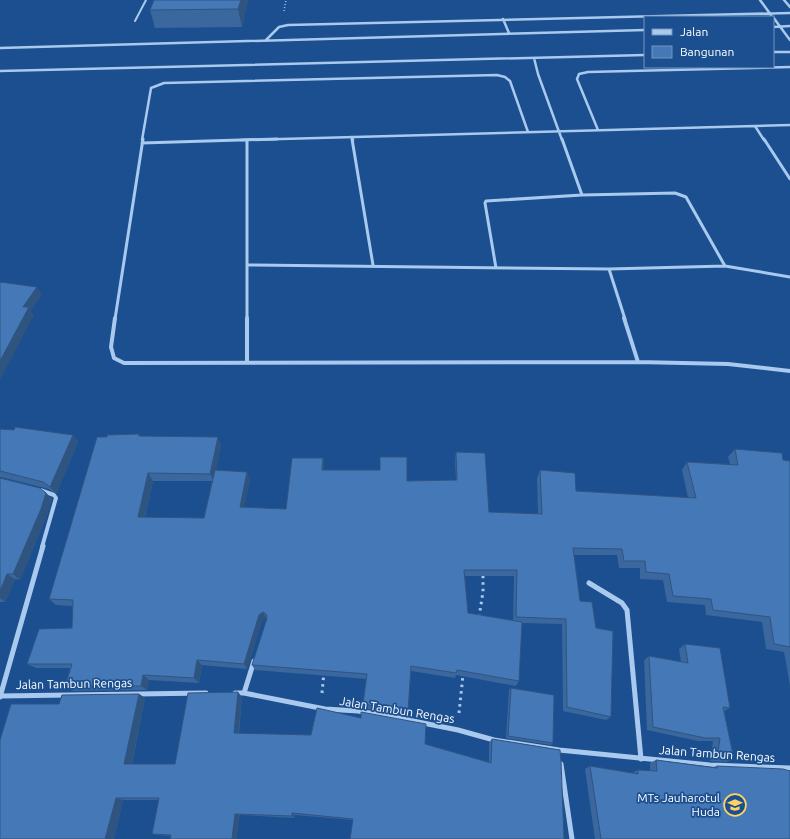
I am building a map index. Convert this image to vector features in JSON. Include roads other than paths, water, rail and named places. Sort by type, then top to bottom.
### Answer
[{"type":"street","points":[[760,0],[770,14]]},
{"type":"street","points":[[784,0],[790,7]]},
{"type":"street","points":[[663,16],[790,14]]},
{"type":"street","points":[[266,40],[279,27],[288,25],[644,16]]},
{"type":"street","points":[[774,18],[790,40]]},
{"type":"street","points":[[503,19],[510,33]]},
{"type":"street","points":[[774,27],[790,26]]},
{"type":"street","points":[[0,48],[644,30]]},
{"type":"street","points":[[774,52],[790,52]]},
{"type":"street","points":[[0,71],[644,55]]},
{"type":"street","points":[[534,58],[538,74],[582,195]]},
{"type":"street","points":[[774,67],[790,67]]},
{"type":"street","points":[[598,130],[577,79],[579,74],[588,72],[750,68]]},
{"type":"street","points":[[528,132],[510,81],[505,77],[497,75],[164,82],[156,85],[152,88],[142,143],[111,347],[114,358],[124,363],[638,362],[728,364],[790,371]]},
{"type":"street","points":[[142,143],[790,124]]},
{"type":"street","points":[[755,126],[790,179]]},
{"type":"street","points":[[352,137],[373,265]]},
{"type":"street","points":[[247,140],[247,363]]},
{"type":"street","points":[[496,268],[485,203],[486,201],[582,195],[681,194],[686,197],[725,266]]},
{"type":"street","points":[[247,265],[373,265],[609,269],[725,266],[790,277]]},
{"type":"street","points":[[609,269],[638,362]]},
{"type":"street","points":[[0,696],[55,506],[56,498],[54,495],[34,489]]},
{"type":"street","points":[[589,583],[622,603],[628,610],[641,758]]},
{"type":"street","points":[[244,693],[255,658]]},
{"type":"street","name":"Jalan Tambun Rengas","points":[[0,696],[214,693]]},
{"type":"street","name":"Jalan Tambun Rengas","points":[[229,693],[244,693],[320,708],[393,717],[458,730],[494,740],[559,750],[710,765],[790,768]]},
{"type":"street","points":[[559,750],[572,839]]},
{"type":"lane","points":[[136,22],[146,0]]},
{"type":"place","name":"MTs Jauharotul Huda","points":[[735,805]]}]
